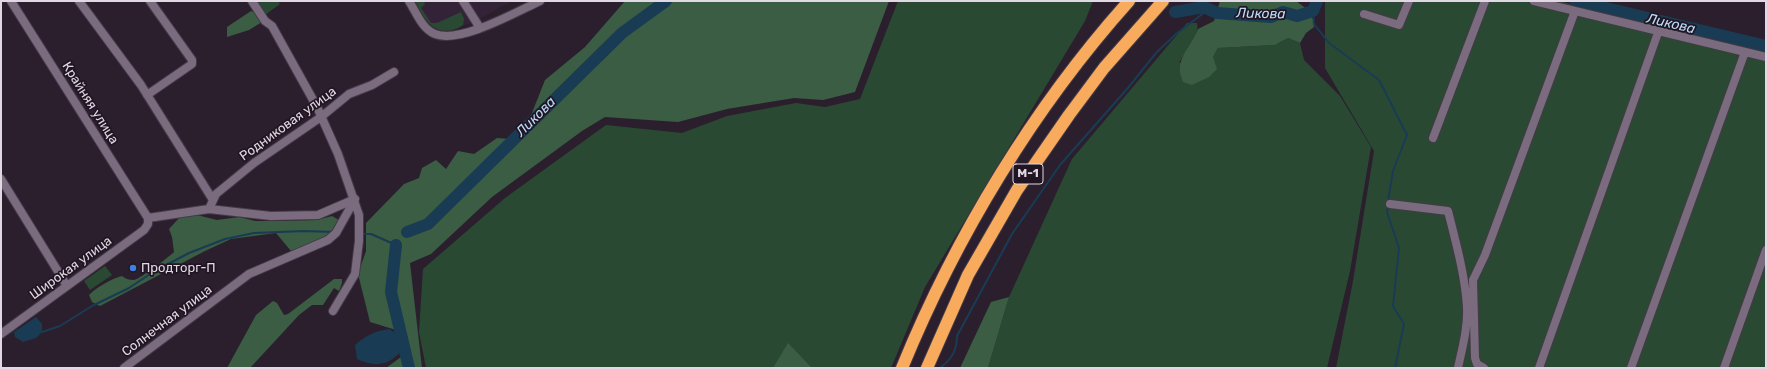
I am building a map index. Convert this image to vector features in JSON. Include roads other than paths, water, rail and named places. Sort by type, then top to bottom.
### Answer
[{"type":"highway","name":"М-1","points":[[902,368],[913,341],[950,265],[999,177],[1051,98],[1085,53],[1130,1]]},
{"type":"highway","name":"М-1","points":[[927,368],[968,276],[1017,190],[1104,68],[1163,1]]},
{"type":"street","name":"Крайняя улица","points":[[11,1],[148,218]]},
{"type":"street","points":[[79,1],[147,95],[213,200]]},
{"type":"street","points":[[147,95],[192,64],[192,60],[150,1]]},
{"type":"street","points":[[252,1],[265,21],[272,26],[321,117],[338,154],[355,199],[359,215],[359,241],[355,274],[333,311]]},
{"type":"street","points":[[409,1],[425,28],[435,34],[458,36],[480,28],[540,1]]},
{"type":"street","points":[[463,1],[480,28]]},
{"type":"street","points":[[1364,14],[1399,25],[1409,1]]},
{"type":"street","points":[[1433,138],[1485,1]]},
{"type":"street","points":[[1534,1],[1766,57]]},
{"type":"street","points":[[1484,368],[1477,364],[1475,358],[1473,280],[1485,255],[1575,11]]},
{"type":"street","points":[[1539,368],[1659,30]]},
{"type":"street","points":[[1631,368],[1745,52]]},
{"type":"street","name":"Родниковая улица","points":[[209,209],[216,194],[254,163],[321,117],[350,94],[372,85],[394,72]]},
{"type":"street","points":[[1,179],[67,286]]},
{"type":"street","points":[[148,218],[209,209],[271,216],[318,215],[355,199]]},
{"type":"street","name":"Солнечная улица","points":[[124,368],[249,274],[328,240],[336,233],[355,199]]},
{"type":"street","points":[[1390,204],[1448,211],[1461,264],[1467,309],[1465,337],[1458,368]]},
{"type":"street","name":"Широкая улица","points":[[1,334],[144,230],[148,224],[148,218]]},
{"type":"street","points":[[1724,368],[1766,250]]},
{"type":"water","points":[[36,317],[42,324],[42,332],[36,338],[23,342],[15,337],[14,332]]},
{"type":"water","points":[[389,329],[397,334],[406,344],[396,356],[385,363],[379,364],[372,364],[357,359],[355,345],[370,334]]},
{"type":"waterway","name":"Ликова","points":[[407,232],[428,224],[622,33],[666,1]]},
{"type":"waterway","name":"Ликова","points":[[1175,12],[1204,7],[1217,13],[1271,17],[1283,12],[1297,16],[1313,11],[1317,1]]},
{"type":"waterway","name":"Ликова","points":[[1576,1],[1766,46]]},
{"type":"waterway","points":[[940,368],[953,355],[957,336],[1012,234],[1060,165],[1127,89],[1156,53],[1176,34],[1209,9]]},
{"type":"waterway","points":[[1313,11],[1314,24],[1329,43],[1379,80],[1407,135],[1393,171],[1388,201]]},
{"type":"waterway","points":[[1388,206],[1387,212],[1399,248],[1393,306],[1404,324],[1395,368]]},
{"type":"waterway","points":[[42,332],[60,326],[92,306],[129,288],[153,272],[189,253],[225,239],[254,233],[304,231],[334,232]]},
{"type":"waterway","points":[[364,234],[371,234],[396,245]]},
{"type":"waterway","name":"Ликова","points":[[396,245],[391,292],[409,368]]},
{"type":"place","name":"Продторг-П","points":[[133,268]]}]
